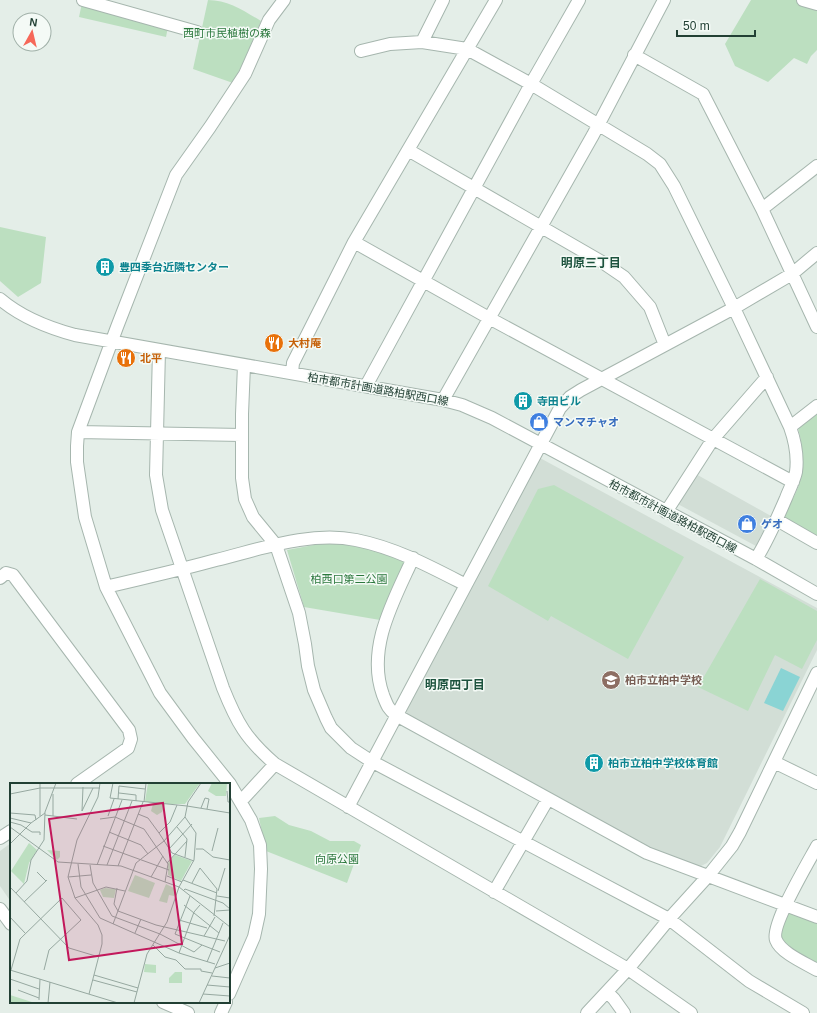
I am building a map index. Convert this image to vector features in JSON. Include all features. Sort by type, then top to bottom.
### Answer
[{"type":"street","points":[[83,0],[197,32]]},
{"type":"street","points":[[229,783],[160,693],[106,587],[85,517],[77,462],[77,446],[78,432],[176,176],[210,128],[245,74],[270,20],[284,0]]},
{"type":"street","points":[[422,42],[443,0]]},
{"type":"street","points":[[292,374],[294,363],[354,242],[496,0]]},
{"type":"street","points":[[366,386],[531,84],[579,0]]},
{"type":"street","points":[[443,400],[598,125],[664,0]]},
{"type":"street","points":[[803,0],[817,4]]},
{"type":"street","points":[[361,50],[390,44],[422,42],[467,49],[531,84],[647,154],[660,164],[674,186],[734,308],[795,439],[797,462],[793,482],[777,520],[756,560]]},
{"type":"street","points":[[634,55],[702,94],[762,209],[817,327]]},
{"type":"street","points":[[408,150],[602,262],[624,277],[650,307],[665,345]]},
{"type":"street","points":[[762,209],[817,166]]},
{"type":"street","points":[[354,242],[489,318],[793,482]]},
{"type":"street","points":[[348,807],[371,761],[560,408],[570,397],[734,308],[792,274],[817,253]]},
{"type":"street","name":"柏市都市計画道路柏駅西口線","points":[[0,299],[24,315],[75,335],[443,400],[477,411],[817,594]]},
{"type":"street","points":[[159,350],[156,475],[162,510],[234,715],[247,736],[260,751],[275,764],[628,969],[691,1013]]},
{"type":"street","points":[[244,365],[242,478],[245,499],[252,517],[276,545],[299,613],[308,666],[314,690],[331,728],[351,748],[371,761],[670,919],[749,981],[803,1013]]},
{"type":"street","points":[[666,512],[713,439],[767,377]]},
{"type":"street","points":[[790,426],[817,406]]},
{"type":"street","points":[[78,432],[242,435]]},
{"type":"street","points":[[777,520],[817,543]]},
{"type":"street","points":[[106,587],[276,545],[315,538],[332,537],[374,544],[413,558],[466,585]]},
{"type":"street","points":[[413,558],[383,626],[378,664],[380,688],[389,710],[647,853],[817,917]]},
{"type":"street","points":[[0,578],[6,573],[13,574],[129,730],[131,738],[128,748],[78,783]]},
{"type":"street","points":[[587,1013],[628,969],[732,846],[817,673]]},
{"type":"street","points":[[774,762],[817,783]]},
{"type":"street","points":[[241,801],[275,764]]},
{"type":"street","points":[[230,785],[251,820],[260,845],[261,870],[260,911],[254,937],[230,992]]},
{"type":"street","points":[[494,892],[522,841],[548,799]]},
{"type":"street","points":[[0,838],[10,831]]},
{"type":"street","points":[[817,846],[777,924],[775,939],[779,946],[785,951],[817,970]]},
{"type":"street","points":[[0,909],[10,923]]},
{"type":"street","points":[[607,992],[624,1013]]},
{"type":"street","points":[[165,1003],[188,1013]]},
{"type":"street","points":[[221,1013],[226,1003]]},
{"type":"shaded area","name":"柏市立柏中学校","points":[[540,458],[817,608],[817,650],[720,847],[707,863],[699,867],[650,849],[405,716],[403,711]]},
{"type":"shaded area","points":[[694,473],[771,516],[756,546],[674,502]]},
{"type":"shaded area","points":[[10,844],[10,901],[0,886],[0,851]]},
{"type":"green space","name":"西町市民植樹の森","points":[[208,0],[215,0],[229,4],[261,21],[233,83],[193,69]]},
{"type":"green space","points":[[751,0],[817,0],[817,50],[811,56],[807,64],[794,58],[768,82],[735,66],[725,44]]},
{"type":"green space","points":[[82,3],[168,27],[166,37],[79,17]]},
{"type":"green space","points":[[0,227],[46,237],[41,283],[18,297],[0,281]]},
{"type":"green space","points":[[817,410],[817,539],[786,520],[784,516],[794,497],[801,478],[803,463],[798,428]]},
{"type":"green space","points":[[554,485],[684,557],[628,659],[551,616],[548,621],[488,586],[538,489]]},
{"type":"green space","name":"柏西口第二公園","points":[[330,542],[371,549],[406,560],[380,620],[304,607],[287,550]]},
{"type":"green space","points":[[760,579],[817,611],[817,640],[802,669],[775,655],[748,711],[698,687]]},
{"type":"green space","name":"向原公園","points":[[275,816],[289,825],[311,831],[330,841],[354,841],[361,845],[347,883],[266,851],[259,818]]},
{"type":"green space","points":[[791,911],[817,921],[817,967],[786,949],[779,930],[785,913]]},
{"type":"water","points":[[781,668],[800,677],[783,711],[764,703]]},
{"type":"place","name":"豊四季台近隣センター","points":[[105,267]]},
{"type":"place","name":"大村庵","points":[[274,343]]},
{"type":"place","name":"北平","points":[[126,358]]},
{"type":"place","name":"寺田ビル","points":[[523,401]]},
{"type":"place","name":"マンマチャオ","points":[[539,422]]},
{"type":"place","name":"ゲオ","points":[[747,524]]},
{"type":"place","name":"柏市立柏中学校","points":[[611,680]]},
{"type":"place","name":"柏市立柏中学校体育館","points":[[594,763]]},
{"type":"district","name":"明原三丁目","points":[[591,263]]},
{"type":"district","name":"明原四丁目","points":[[455,685]]}]
